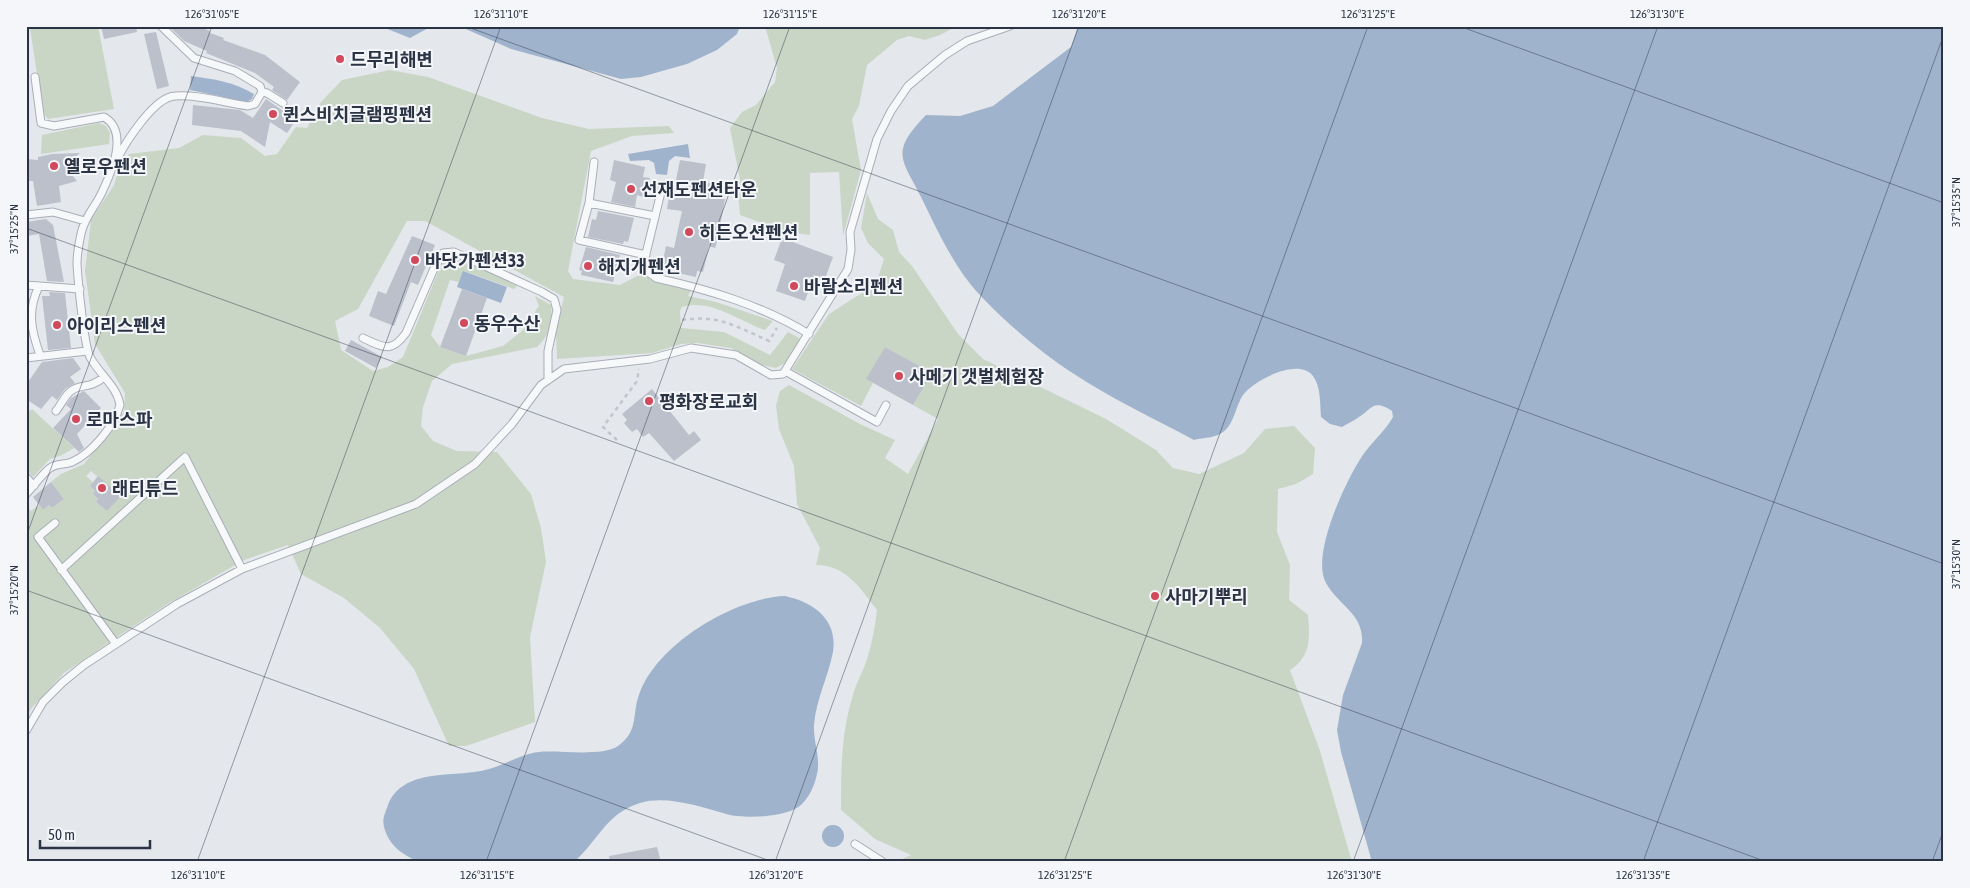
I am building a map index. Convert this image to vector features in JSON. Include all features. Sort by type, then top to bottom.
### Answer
[{"type":"lane","points":[[26,494],[49,469],[56,465],[72,462],[88,449],[114,420],[120,405],[119,398],[87,351],[78,255],[81,230],[103,191],[112,168],[126,143],[144,118],[160,103],[174,95],[248,106],[255,104],[262,92],[260,86],[235,70],[194,58],[161,26]]},
{"type":"lane","points":[[26,731],[43,702],[63,682],[177,604],[242,569],[416,504],[475,464],[512,424],[541,386],[564,369],[640,360],[691,348],[736,355],[771,375],[783,374],[848,269],[851,250],[850,232],[877,139],[891,111],[908,86],[945,55],[967,41],[1010,26]]},
{"type":"lane","points":[[35,77],[41,123],[54,126],[96,118],[104,118],[110,121],[117,137],[112,168]]},
{"type":"lane","points":[[262,92],[283,103]]},
{"type":"lane","points":[[594,162],[589,203],[579,240],[646,255]]},
{"type":"lane","points":[[662,188],[644,262],[648,272],[656,278],[744,301],[784,318],[809,334]]},
{"type":"lane","points":[[589,203],[655,216]]},
{"type":"lane","points":[[26,214],[53,212],[85,221]]},
{"type":"lane","points":[[363,338],[380,346],[390,348],[399,343],[406,333],[436,264],[444,253],[454,252],[542,292],[554,300],[557,310],[548,351],[548,380]]},
{"type":"lane","points":[[26,285],[80,289]]},
{"type":"lane","points":[[39,286],[31,303],[33,336],[40,355]]},
{"type":"lane","points":[[26,358],[87,351]]},
{"type":"lane","points":[[785,371],[877,422],[886,405]]},
{"type":"lane","points":[[56,411],[70,391],[78,387],[88,387],[104,377]]},
{"type":"lane","points":[[61,570],[184,457],[242,569]]},
{"type":"lane","points":[[26,477],[34,486]]},
{"type":"lane","points":[[55,523],[38,537],[116,644]]},
{"type":"lane","points":[[855,844],[883,862]]},
{"type":"path","points":[[682,320],[700,317],[724,320],[769,341],[784,318]]},
{"type":"path","points":[[617,440],[603,427],[636,382],[640,360]]},
{"type":"green space","points":[[32,26],[98,26],[114,109],[48,119],[43,113],[30,28]]},
{"type":"green space","points":[[765,26],[957,26],[925,40],[909,36],[897,40],[867,65],[859,106],[852,119],[861,170],[843,236],[839,172],[810,173],[810,235],[786,232],[740,215],[738,194],[740,180],[730,128],[742,112],[756,105],[775,82],[777,68]]},
{"type":"green space","points":[[390,70],[428,77],[542,118],[589,129],[669,126],[674,133],[632,136],[591,151],[568,271],[573,279],[620,285],[641,274],[692,289],[688,296],[716,302],[773,321],[765,330],[714,308],[693,305],[682,307],[680,311],[681,328],[724,332],[770,355],[788,332],[801,339],[785,363],[776,368],[762,365],[731,348],[698,343],[681,344],[652,353],[557,359],[556,331],[564,297],[425,221],[407,221],[358,309],[335,321],[341,350],[373,371],[388,367],[403,357],[443,260],[448,256],[519,284],[514,289],[464,271],[459,282],[450,280],[431,335],[440,347],[466,356],[503,346],[522,331],[539,306],[535,296],[551,305],[550,328],[545,338],[537,347],[452,364],[432,381],[423,407],[421,426],[433,441],[457,451],[497,452],[531,494],[541,528],[546,562],[530,637],[535,722],[466,746],[449,746],[414,669],[380,628],[344,598],[301,574],[288,545],[244,560],[169,603],[123,633],[64,673],[30,710],[26,720],[26,505],[31,511],[39,505],[43,510],[49,505],[52,508],[64,499],[51,482],[61,474],[84,464],[124,412],[125,393],[95,344],[85,271],[91,220],[114,185],[119,168],[129,154],[179,148],[203,135],[241,138],[265,156],[277,154],[296,127],[307,128],[321,102],[342,80]],"holes":[[[91,471],[120,496],[107,511],[96,502],[98,499],[93,494],[95,491],[90,486],[93,482],[86,476]]]},
{"type":"green space","points":[[99,123],[106,126],[110,133],[109,144],[41,154],[42,135]]},
{"type":"green space","points":[[867,193],[878,219],[893,230],[899,252],[912,266],[958,334],[983,359],[1106,419],[1156,450],[1173,468],[1199,474],[1244,453],[1265,429],[1294,426],[1315,448],[1313,474],[1296,484],[1278,489],[1277,532],[1290,565],[1289,600],[1308,615],[1308,646],[1302,659],[1290,670],[1320,751],[1352,862],[896,862],[911,855],[875,839],[841,810],[842,766],[846,724],[854,691],[869,653],[877,610],[858,586],[844,573],[827,566],[816,565],[820,548],[797,504],[794,466],[779,429],[776,406],[780,391],[789,385],[860,424],[895,440],[885,458],[908,474],[938,419],[913,405],[931,373],[885,347],[867,379],[873,383],[861,406],[792,369],[829,314],[876,284],[884,259],[868,243],[861,228]]},
{"type":"green space","points":[[32,409],[74,448],[50,459],[33,477],[26,469],[26,414]]},
{"type":"water","points":[[380,26],[432,26],[410,38]]},
{"type":"water","points":[[459,26],[740,26],[737,34],[717,50],[687,64],[641,77],[621,79],[511,49]]},
{"type":"water","points":[[1078,26],[1944,26],[1944,862],[1372,862],[1341,752],[1337,730],[1343,695],[1362,643],[1362,633],[1355,617],[1331,591],[1322,570],[1327,536],[1341,497],[1365,452],[1393,417],[1392,411],[1376,405],[1342,427],[1330,424],[1321,417],[1319,390],[1313,376],[1306,371],[1298,369],[1288,370],[1266,377],[1249,389],[1240,400],[1225,431],[1214,436],[1194,440],[1116,399],[1071,372],[1035,346],[999,314],[979,294],[955,262],[906,167],[903,149],[906,140],[926,115],[960,116],[993,106],[1071,47]]},
{"type":"water","points":[[191,76],[231,84],[254,94],[252,99],[247,102],[190,90]]},
{"type":"water","points":[[688,144],[690,158],[675,156],[669,161],[667,175],[656,174],[654,163],[649,160],[630,161],[628,154]]},
{"type":"water","points":[[463,271],[507,287],[501,303],[457,287]]},
{"type":"water","points":[[785,596],[805,603],[821,614],[832,630],[834,640],[833,652],[815,716],[817,774],[807,797],[795,809],[777,815],[744,817],[672,801],[661,800],[640,803],[618,814],[610,821],[574,862],[417,861],[405,855],[392,844],[384,827],[384,816],[395,793],[405,785],[417,779],[430,776],[485,770],[532,753],[591,752],[618,746],[625,740],[632,728],[637,700],[650,674],[681,641],[701,626],[722,614],[765,599]]},
{"type":"water","points":[[833,825],[841,828],[844,836],[841,844],[833,847],[825,844],[822,836],[825,828]]},
{"type":"building","points":[[101,26],[136,26],[137,32],[104,39]]},
{"type":"building","points":[[169,26],[197,26],[210,31],[210,33],[224,38],[223,40],[265,55],[300,82],[287,100],[272,90],[274,87],[255,73],[206,53],[207,51],[184,41]]},
{"type":"building","points":[[156,32],[169,86],[157,89],[144,34]]},
{"type":"building","points":[[266,99],[296,120],[287,133],[270,122],[265,147],[241,131],[192,125],[193,105],[240,110],[253,118]]},
{"type":"building","points":[[80,153],[68,163],[72,175],[77,181],[59,186],[61,202],[37,206],[33,181],[26,181],[26,159],[38,160],[38,157],[52,154]]},
{"type":"building","name":"선재도펜션타운","points":[[614,160],[645,167],[643,177],[650,178],[646,198],[637,195],[635,207],[611,202],[616,182],[610,180]]},
{"type":"building","points":[[680,160],[706,164],[703,182],[720,185],[717,198],[725,199],[715,248],[709,246],[703,272],[697,271],[696,277],[664,270],[664,266],[662,266],[666,246],[674,248],[682,211],[667,209],[671,184],[675,185]]},
{"type":"building","points":[[598,211],[634,218],[628,242],[624,241],[623,244],[588,237],[592,219],[596,220]]},
{"type":"building","points":[[46,219],[53,225],[64,282],[47,281],[39,234],[26,236],[26,222]]},
{"type":"building","points":[[412,236],[435,245],[418,285],[411,282],[394,326],[369,316],[378,291],[386,294]]},
{"type":"building","points":[[782,238],[833,257],[825,279],[814,275],[805,301],[776,291],[785,264],[774,260]]},
{"type":"building","name":"해지개펜션","points":[[586,247],[620,255],[613,282],[581,275],[582,271],[579,270]]},
{"type":"building","name":"동우수산","points":[[462,289],[487,298],[466,356],[440,347]]},
{"type":"building","name":"아이리스펜션","points":[[49,292],[65,293],[71,348],[48,350],[42,296],[50,296]]},
{"type":"building","points":[[351,340],[382,357],[376,368],[345,351]]},
{"type":"building","name":"사메기 갯벌체험장","points":[[885,347],[932,373],[913,405],[866,379]]},
{"type":"building","points":[[73,358],[81,369],[70,377],[75,383],[65,389],[57,400],[52,396],[41,409],[26,399],[26,385],[42,362]]},
{"type":"building","points":[[652,389],[689,435],[694,431],[701,440],[674,461],[649,433],[643,437],[637,429],[632,432],[624,423],[627,420],[622,414]]},
{"type":"building","name":"로마스파","points":[[84,391],[101,408],[77,434],[84,448],[79,452],[53,428],[71,409],[66,405],[71,398]]},
{"type":"building","name":"래티튜드","points":[[98,476],[121,496],[107,511],[96,502],[98,499],[93,494],[95,491],[90,486]]},
{"type":"building","points":[[51,482],[64,499],[52,508],[49,505],[43,510],[33,497]]},
{"type":"building","points":[[657,847],[661,862],[610,862],[609,856]]},
{"type":"place","name":"드무리해변","points":[[340,59]]},
{"type":"place","name":"퀸스비치글램핑펜션","points":[[273,114]]},
{"type":"place","name":"옐로우펜션","points":[[54,166]]},
{"type":"place","name":"선재도펜션타운","points":[[631,189]]},
{"type":"place","name":"히든오션펜션","points":[[689,232]]},
{"type":"place","name":"바닷가펜션33","points":[[415,260]]},
{"type":"place","name":"해지개펜션","points":[[588,266]]},
{"type":"place","name":"바람소리펜션","points":[[794,286]]},
{"type":"place","name":"동우수산","points":[[464,323]]},
{"type":"place","name":"아이리스펜션","points":[[57,325]]},
{"type":"place","name":"사메기 갯벌체험장","points":[[899,376]]},
{"type":"place","name":"평화장로교회","points":[[649,401]]},
{"type":"place","name":"로마스파","points":[[76,419]]},
{"type":"place","name":"래티튜드","points":[[102,488]]},
{"type":"place","name":"사마기뿌리","points":[[1155,596]]}]
